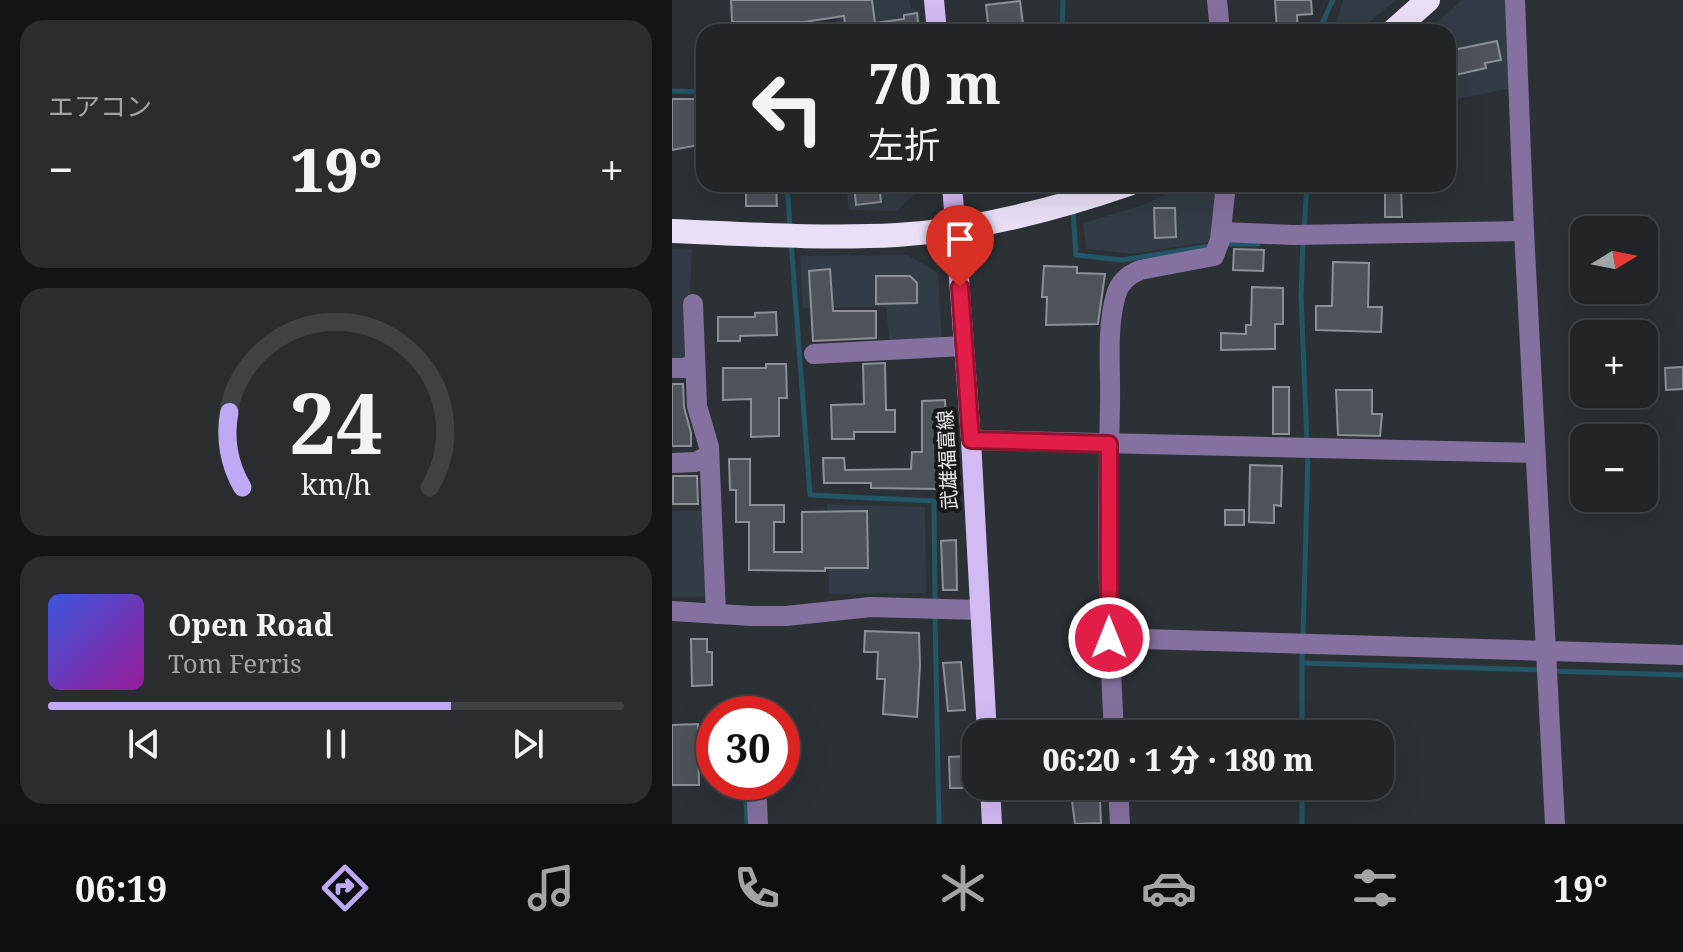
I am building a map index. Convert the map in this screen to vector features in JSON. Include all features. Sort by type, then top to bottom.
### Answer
[{"type":"highway","points":[[1401,24],[1428,0]]},
{"type":"highway","points":[[672,231],[897,235],[957,228],[1073,203],[1105,192]]},
{"type":"main road","points":[[934,0],[936,24]]},
{"type":"main road","name":"武雄福富線","points":[[953,192],[971,440],[986,720]]},
{"type":"main road","points":[[991,800],[992,824]]},
{"type":"street","points":[[1217,0],[1219,24]]},
{"type":"street","points":[[1515,0],[1555,824]]},
{"type":"street","points":[[1113,720],[1109,638],[1109,444],[1112,313],[1116,292],[1128,275],[1140,270],[1209,259],[1219,241],[1225,192]]},
{"type":"street","points":[[1219,241],[1293,235],[1524,231]]},
{"type":"street","points":[[693,304],[697,406],[709,455],[716,614]]},
{"type":"street","points":[[814,354],[963,346]]},
{"type":"street","points":[[672,368],[684,368],[695,363]]},
{"type":"street","points":[[971,440],[1535,453]]},
{"type":"street","points":[[672,463],[696,462],[709,455]]},
{"type":"street","points":[[672,611],[786,616],[871,607],[979,610]]},
{"type":"street","points":[[1109,638],[1317,644],[1546,664],[1683,655]]},
{"type":"street","points":[[757,800],[758,824]]},
{"type":"street","points":[[1119,800],[1120,824]]},
{"type":"shaded area","points":[[834,0],[909,0],[911,8],[919,10],[920,24],[837,24]]},
{"type":"shaded area","points":[[1343,0],[1396,0],[1367,24],[1336,24]]},
{"type":"shaded area","points":[[1462,0],[1509,0],[1512,88],[1456,99],[1456,24],[1436,24]]},
{"type":"shaded area","points":[[847,192],[916,192],[897,211],[849,210]]},
{"type":"shaded area","points":[[1172,192],[1215,192],[1211,241],[1134,254],[1086,249],[1083,223],[1140,206]]},
{"type":"shaded area","points":[[672,249],[692,250],[687,361],[672,361]]},
{"type":"shaded area","points":[[908,255],[938,273],[942,342],[890,347],[886,307],[803,308],[800,256]]},
{"type":"shaded area","points":[[827,504],[925,507],[926,593],[829,594]]},
{"type":"shaded area","points":[[719,510],[724,596],[672,597],[672,511]]},
{"type":"building","points":[[731,0],[872,0],[875,23],[904,19],[904,15],[917,13],[918,24],[845,24],[844,16],[804,22],[732,22]]},
{"type":"building","points":[[1275,0],[1311,0],[1312,14],[1297,15],[1298,24],[1276,24]]},
{"type":"building","points":[[1020,1],[1023,24],[988,24],[986,5]]},
{"type":"building","points":[[1497,41],[1501,60],[1485,63],[1486,68],[1456,75],[1456,49]]},
{"type":"building","points":[[672,99],[696,99],[696,146],[672,150]]},
{"type":"building","points":[[746,192],[776,192],[777,206],[746,206]]},
{"type":"building","points":[[855,192],[880,192],[881,202],[856,205]]},
{"type":"building","points":[[1385,192],[1401,192],[1402,217],[1385,217]]},
{"type":"building","points":[[1154,208],[1175,208],[1176,237],[1155,238]]},
{"type":"building","points":[[1234,249],[1264,250],[1263,271],[1233,270]]},
{"type":"building","points":[[1333,262],[1369,263],[1368,307],[1382,307],[1381,332],[1316,330],[1316,306],[1332,306]]},
{"type":"building","points":[[1044,266],[1077,267],[1077,273],[1105,274],[1098,324],[1046,325],[1047,297],[1042,297]]},
{"type":"building","points":[[830,269],[833,311],[876,311],[876,338],[813,341],[809,271]]},
{"type":"building","points":[[876,276],[910,276],[917,283],[917,303],[876,304]]},
{"type":"building","points":[[1252,287],[1283,288],[1283,324],[1275,324],[1275,349],[1221,350],[1221,333],[1246,334],[1246,325],[1251,325]]},
{"type":"building","points":[[776,312],[777,335],[740,336],[740,341],[718,341],[718,317],[755,317],[755,313]]},
{"type":"building","points":[[885,363],[886,410],[895,410],[895,432],[854,432],[854,439],[832,439],[831,405],[864,404],[863,364]]},
{"type":"building","points":[[766,364],[786,364],[787,398],[779,398],[779,436],[751,437],[751,399],[723,400],[723,368],[766,368]]},
{"type":"building","points":[[1683,367],[1683,389],[1666,390],[1665,368]]},
{"type":"building","points":[[672,384],[683,384],[691,446],[672,446]]},
{"type":"building","points":[[1273,387],[1289,387],[1289,434],[1273,434]]},
{"type":"building","points":[[1336,390],[1372,390],[1372,414],[1382,414],[1380,436],[1338,435]]},
{"type":"building","points":[[945,400],[946,435],[942,435],[939,489],[871,488],[871,483],[824,483],[823,458],[844,458],[845,470],[911,469],[912,452],[922,452],[922,401]]},
{"type":"building","points":[[729,459],[750,459],[750,505],[784,505],[784,522],[774,522],[774,552],[802,552],[802,512],[867,511],[868,568],[749,570],[749,522],[736,522],[736,490],[730,490]]},
{"type":"building","points":[[1250,465],[1282,466],[1281,506],[1274,505],[1274,523],[1249,522]]},
{"type":"building","points":[[673,476],[697,476],[698,504],[673,504]]},
{"type":"building","points":[[1225,510],[1244,510],[1244,525],[1225,525]]},
{"type":"building","points":[[956,540],[957,590],[943,590],[941,541]]},
{"type":"building","points":[[865,631],[919,633],[917,717],[883,714],[885,679],[877,679],[878,652],[864,652]]},
{"type":"building","points":[[691,639],[707,639],[707,652],[712,652],[712,685],[692,686]]},
{"type":"building","points":[[961,662],[965,710],[948,711],[943,663]]},
{"type":"building","points":[[696,724],[696,785],[672,785],[672,725]]},
{"type":"building","points":[[962,756],[962,788],[950,788],[949,757]]},
{"type":"building","points":[[1072,800],[1100,801],[1101,823],[1075,824]]},
{"type":"waterway","points":[[1062,24],[1063,0]]},
{"type":"waterway","points":[[1322,24],[1333,0]]},
{"type":"waterway","points":[[672,91],[696,92]]},
{"type":"waterway","points":[[788,192],[790,227]]},
{"type":"waterway","points":[[1304,231],[1306,192]]},
{"type":"waterway","points":[[1073,209],[1076,255],[1122,260],[1210,246]]},
{"type":"waterway","points":[[791,241],[810,495],[934,501],[935,605]]},
{"type":"waterway","points":[[1303,241],[1301,296],[1307,443]]},
{"type":"waterway","points":[[1224,244],[1258,244]]},
{"type":"waterway","points":[[1303,639],[1308,453]]},
{"type":"waterway","points":[[935,615],[939,824]]},
{"type":"waterway","points":[[1302,649],[1302,720]]},
{"type":"waterway","points":[[1302,663],[1541,670]]},
{"type":"waterway","points":[[1551,671],[1683,675]]},
{"type":"waterway","points":[[746,800],[747,824]]},
{"type":"waterway","points":[[1302,800],[1302,824]]},
{"type":"route","points":[[960,287],[971,440],[1109,444],[1109,638]]}]
